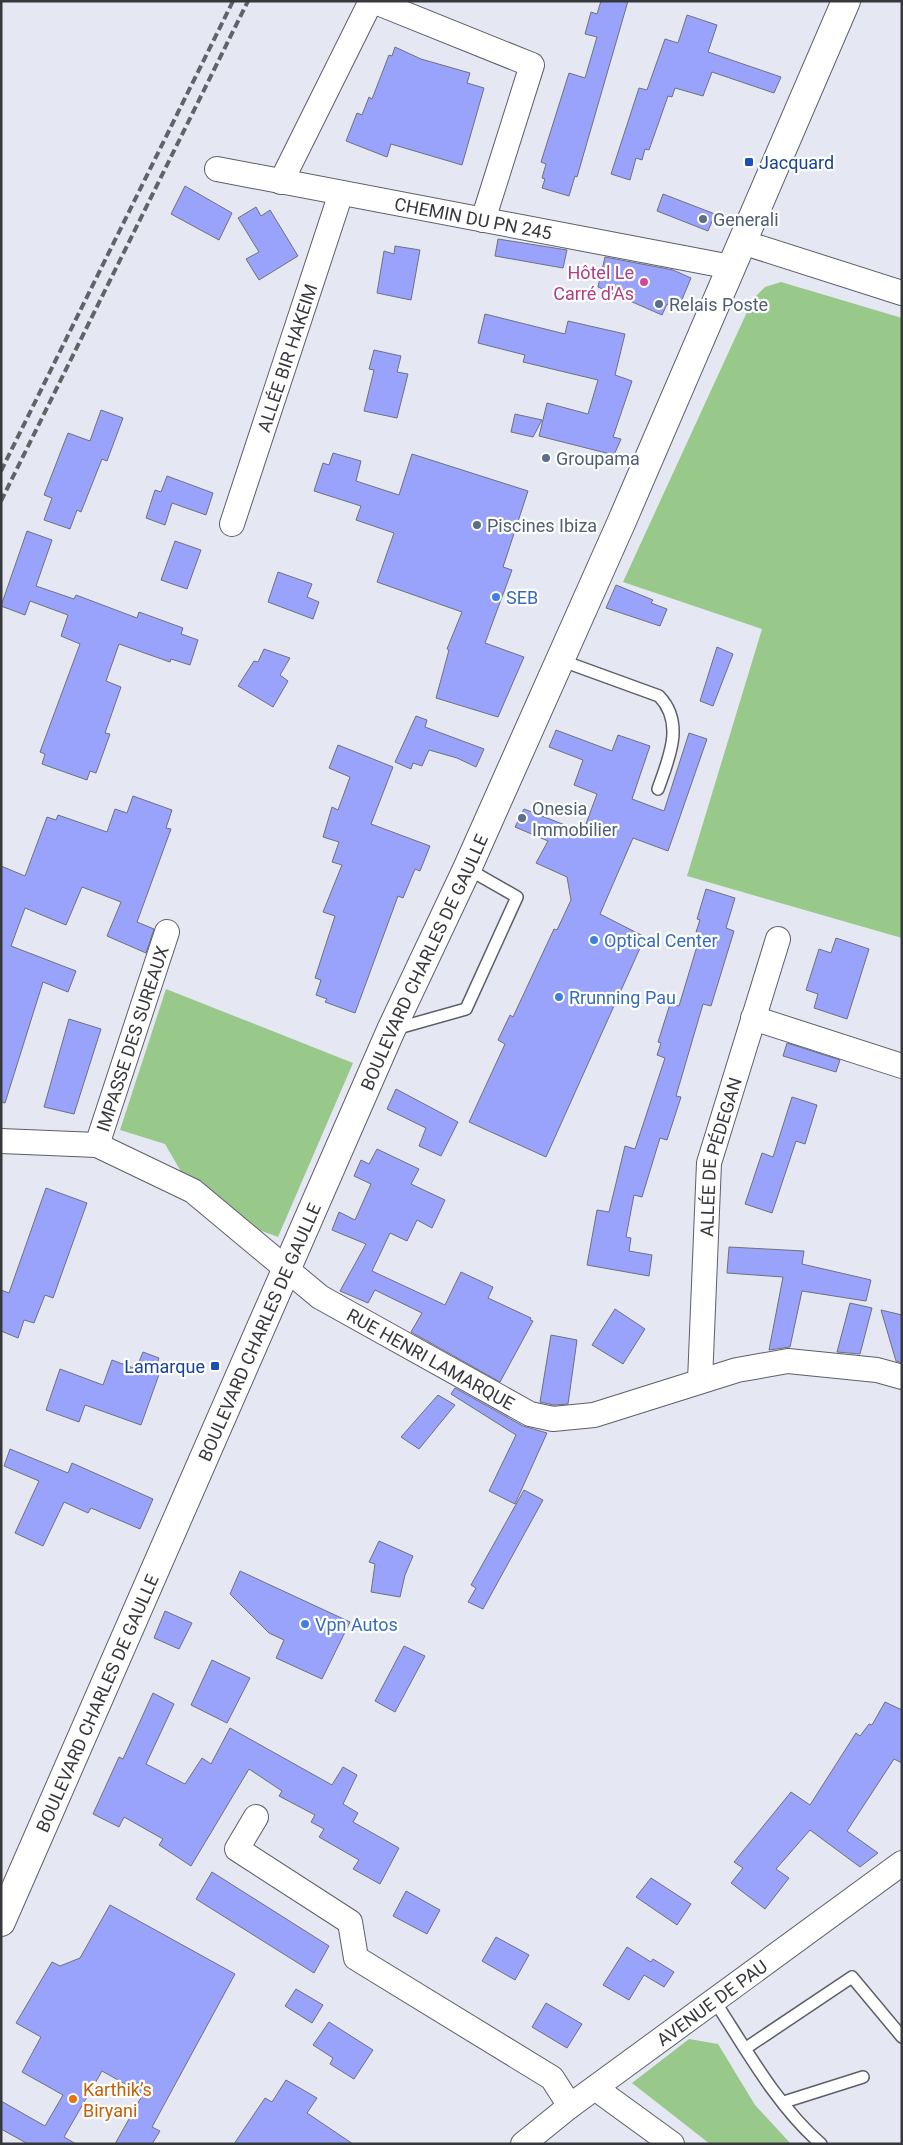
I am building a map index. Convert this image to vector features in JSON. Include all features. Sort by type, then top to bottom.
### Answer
[{"type":"main road","name":"BOULEVARD CHARLES DE GAULLE","points":[[1,1922],[390,1030],[467,869],[560,660],[846,1]]},
{"type":"street","points":[[281,182],[372,1],[532,65],[483,220]]},
{"type":"street","name":"CHEMIN DU PN 245","points":[[217,169],[731,267]]},
{"type":"street","name":"ALLÉE BIR HAKEIM","points":[[232,524],[341,193]]},
{"type":"street","points":[[742,242],[902,292]]},
{"type":"street","name":"IMPASSE DES SUREAUX","points":[[97,1145],[167,932]]},
{"type":"street","name":"ALLÉE DE PÉDEGAN","points":[[700,1381],[709,1163],[778,939]]},
{"type":"street","points":[[753,1018],[902,1066]]},
{"type":"street","name":"RUE HENRI LAMARQUE","points":[[1,1141],[97,1145],[193,1191],[320,1297],[530,1414],[553,1419],[594,1415],[737,1370],[788,1361],[877,1370],[902,1378]]},
{"type":"street","points":[[256,1817],[236,1849],[350,1922],[356,1958],[552,2078],[570,2106]]},
{"type":"street","name":"AVENUE DE PAU","points":[[523,2144],[570,2106],[902,1863]]},
{"type":"street","points":[[595,2088],[672,2144]]},
{"type":"lane","points":[[560,660],[659,696],[668,705],[674,724],[671,750],[658,789]]},
{"type":"lane","points":[[390,1030],[466,1009],[517,896],[467,869]]},
{"type":"lane","points":[[746,2048],[852,1978],[902,2037]]},
{"type":"lane","points":[[714,2000],[804,2130],[821,2144]]},
{"type":"lane","points":[[784,2102],[863,2077]]},
{"type":"green space","points":[[781,282],[902,318],[902,938],[687,876],[762,629],[623,582],[753,299],[765,287]]},
{"type":"green space","points":[[166,989],[353,1063],[278,1237],[251,1227],[183,1175],[165,1144],[120,1130]]},
{"type":"green space","points":[[689,2039],[718,2044],[755,2105],[791,2144],[710,2144],[632,2083]]},
{"type":"building","points":[[601,1],[628,1],[577,177],[575,176],[569,196],[542,188],[545,179],[542,178],[546,164],[541,162],[569,73],[585,78],[597,37],[585,34],[591,12],[597,14]]},
{"type":"building","points":[[687,15],[717,25],[708,52],[781,77],[774,93],[712,72],[703,96],[675,88],[672,97],[668,96],[649,150],[645,149],[642,160],[636,158],[630,180],[611,174],[639,88],[647,90],[665,39],[678,43]]},
{"type":"building","points":[[395,47],[421,59],[470,73],[467,83],[484,88],[462,165],[391,144],[387,157],[346,141],[357,113],[362,115],[369,97],[372,99],[389,55],[392,56]]},
{"type":"building","points":[[185,186],[232,213],[219,240],[171,214]]},
{"type":"building","points":[[663,194],[715,214],[708,231],[657,211]]},
{"type":"building","points":[[256,207],[261,216],[270,210],[298,256],[259,280],[246,259],[259,252],[238,218]]},
{"type":"building","points":[[498,239],[567,250],[563,268],[495,256]]},
{"type":"building","points":[[395,246],[420,250],[411,300],[377,293],[384,251],[394,254]]},
{"type":"building","name":"Hôtel Le Carré d'As","points":[[605,257],[673,270],[691,278],[678,309],[667,304],[662,315],[598,287]]},
{"type":"building","points":[[485,314],[565,334],[568,321],[625,334],[615,375],[632,381],[613,437],[621,439],[614,455],[539,436],[547,403],[588,414],[598,380],[523,362],[525,355],[478,343]]},
{"type":"building","points":[[374,350],[401,356],[397,372],[408,374],[397,418],[364,411],[374,370],[369,369]]},
{"type":"building","points":[[101,410],[123,418],[107,461],[102,459],[81,512],[77,510],[70,529],[44,520],[52,498],[44,495],[68,433],[90,441]]},
{"type":"building","points":[[515,414],[542,420],[533,437],[511,432]]},
{"type":"building","points":[[333,453],[361,461],[356,481],[399,495],[412,454],[528,491],[503,567],[512,570],[485,643],[524,657],[498,717],[436,698],[449,650],[447,649],[462,612],[377,582],[394,533],[356,520],[361,506],[314,491],[323,463],[329,465]]},
{"type":"building","points":[[167,476],[213,493],[206,515],[172,503],[165,525],[146,518],[155,490],[161,492]]},
{"type":"building","points":[[27,531],[52,540],[36,586],[74,599],[76,595],[137,618],[139,612],[183,628],[181,634],[198,640],[190,665],[171,659],[170,662],[119,644],[106,681],[121,687],[105,733],[110,734],[96,773],[90,771],[87,780],[42,764],[45,754],[40,752],[80,644],[61,636],[68,615],[30,601],[25,615],[1,606]]},
{"type":"building","points":[[175,541],[201,550],[187,589],[161,580]]},
{"type":"building","points":[[278,572],[312,584],[307,597],[319,602],[313,619],[268,602]]},
{"type":"building","points":[[616,585],[653,600],[651,603],[667,609],[660,626],[606,608]]},
{"type":"building","points":[[717,647],[733,654],[713,706],[700,701]]},
{"type":"building","points":[[264,649],[290,658],[280,675],[288,681],[273,707],[238,686],[254,661],[258,662]]},
{"type":"building","points":[[416,716],[427,720],[425,727],[484,749],[476,767],[457,758],[429,750],[422,766],[413,763],[411,769],[395,762]]},
{"type":"building","points":[[556,730],[612,751],[618,735],[650,746],[632,799],[664,811],[689,733],[707,739],[668,851],[633,838],[600,914],[645,937],[546,1157],[469,1122],[505,1044],[498,1040],[510,1015],[513,1017],[554,929],[557,930],[571,900],[567,877],[536,863],[548,841],[515,827],[524,809],[583,832],[597,794],[574,785],[583,760],[549,747]]},
{"type":"building","points":[[338,745],[393,767],[371,824],[430,846],[420,871],[415,869],[403,898],[398,896],[355,1013],[325,1002],[327,999],[316,995],[321,980],[315,978],[335,916],[323,912],[342,865],[332,862],[339,842],[323,837],[332,807],[338,810],[350,777],[329,768]]},
{"type":"building","points":[[133,796],[172,810],[166,828],[171,829],[137,922],[154,929],[146,953],[107,936],[121,902],[82,887],[66,925],[25,908],[11,946],[76,971],[68,992],[43,982],[5,1103],[1,1102],[1,866],[25,876],[47,817],[56,820],[58,815],[107,832],[115,809],[127,813]]},
{"type":"building","points":[[706,889],[735,898],[726,928],[734,931],[711,1006],[703,1004],[676,1096],[681,1097],[667,1140],[660,1138],[642,1197],[634,1195],[626,1237],[631,1238],[629,1251],[652,1255],[649,1276],[587,1265],[597,1210],[609,1212],[625,1146],[635,1149],[665,1058],[657,1055],[661,1043],[658,1042],[670,1004],[679,1006],[701,933],[696,932],[700,920],[697,919]]},
{"type":"building","points":[[836,938],[869,949],[847,1019],[814,1008],[818,994],[806,990],[819,949],[831,953]]},
{"type":"building","points":[[69,1019],[101,1029],[74,1114],[44,1107]]},
{"type":"building","points":[[787,1043],[840,1060],[836,1072],[783,1056]]},
{"type":"building","points":[[396,1089],[458,1122],[441,1156],[419,1146],[426,1128],[387,1109]]},
{"type":"building","points":[[792,1097],[817,1105],[805,1144],[796,1141],[772,1213],[745,1204],[762,1153],[773,1157]]},
{"type":"building","points":[[377,1149],[419,1169],[411,1184],[445,1200],[432,1228],[417,1220],[407,1241],[390,1233],[372,1271],[445,1305],[461,1272],[493,1287],[488,1298],[531,1318],[530,1320],[533,1321],[500,1382],[411,1332],[422,1313],[375,1290],[368,1303],[340,1291],[366,1244],[332,1230],[339,1212],[355,1220],[371,1184],[354,1176],[361,1160],[369,1164]]},
{"type":"building","points":[[46,1188],[87,1203],[53,1298],[45,1295],[34,1323],[24,1320],[18,1338],[1,1331],[1,1290],[9,1293]]},
{"type":"building","points":[[729,1247],[804,1251],[802,1264],[871,1280],[866,1301],[802,1291],[790,1347],[769,1350],[783,1277],[727,1273]]},
{"type":"building","points":[[850,1303],[872,1308],[860,1354],[837,1352]]},
{"type":"building","points":[[615,1309],[645,1329],[623,1364],[592,1345]]},
{"type":"building","points":[[881,1310],[902,1315],[902,1363],[896,1361]]},
{"type":"building","points":[[551,1335],[577,1340],[568,1404],[554,1405],[540,1402]]},
{"type":"building","points":[[143,1352],[159,1358],[157,1364],[162,1366],[141,1425],[85,1405],[79,1422],[46,1410],[60,1369],[103,1385],[112,1360],[136,1369]]},
{"type":"building","points":[[455,1388],[523,1426],[547,1433],[515,1504],[489,1491],[516,1435],[451,1394]]},
{"type":"building","points":[[438,1395],[455,1405],[419,1449],[401,1437]]},
{"type":"building","points":[[10,1449],[68,1473],[72,1463],[153,1499],[140,1529],[91,1508],[88,1513],[64,1502],[43,1546],[15,1533],[39,1481],[4,1466]]},
{"type":"building","points":[[524,1490],[543,1500],[483,1609],[468,1602],[476,1588],[471,1585]]},
{"type":"building","points":[[379,1541],[413,1556],[405,1575],[400,1597],[371,1592],[375,1564],[369,1562]]},
{"type":"building","points":[[240,1571],[350,1622],[322,1679],[276,1658],[284,1640],[269,1633],[230,1594]]},
{"type":"building","points":[[165,1611],[192,1623],[179,1649],[154,1638]]},
{"type":"building","points":[[404,1646],[425,1656],[395,1712],[375,1701]]},
{"type":"building","points":[[212,1660],[250,1678],[227,1723],[191,1705]]},
{"type":"building","points":[[153,1693],[174,1704],[146,1764],[185,1784],[202,1758],[211,1764],[230,1728],[332,1785],[343,1767],[357,1775],[343,1804],[358,1813],[353,1822],[399,1848],[380,1884],[353,1869],[359,1860],[319,1837],[324,1829],[311,1822],[315,1815],[279,1796],[282,1791],[249,1769],[191,1866],[159,1845],[163,1839],[124,1817],[119,1827],[93,1814],[119,1757],[123,1759]]},
{"type":"building","points":[[885,1702],[902,1710],[902,1763],[894,1759],[847,1831],[878,1853],[860,1867],[810,1830],[776,1869],[789,1878],[765,1909],[731,1883],[743,1868],[734,1862],[791,1792],[810,1805],[856,1733],[860,1736],[869,1724],[872,1725]]},
{"type":"building","points":[[212,1872],[329,1946],[314,1973],[196,1899]]},
{"type":"building","points":[[651,1878],[691,1904],[677,1925],[636,1897]]},
{"type":"building","points":[[406,1891],[440,1910],[427,1934],[393,1916]]},
{"type":"building","points":[[110,1905],[235,1974],[152,2127],[160,2131],[152,2144],[115,2144],[143,2094],[102,2071],[64,2137],[76,2144],[28,2144],[1,2129],[1,2101],[45,2126],[63,2095],[22,2072],[41,2037],[16,2023],[52,1962],[60,1966],[80,1958]]},
{"type":"building","points":[[496,1937],[529,1955],[515,1980],[482,1961]]},
{"type":"building","points":[[627,1947],[651,1962],[653,1959],[674,1972],[664,1987],[644,1975],[629,2000],[603,1985]]},
{"type":"building","points":[[296,1989],[323,2005],[312,2023],[285,2006]]},
{"type":"building","points":[[546,2003],[582,2024],[567,2048],[532,2027]]},
{"type":"building","points":[[329,2022],[373,2050],[354,2079],[330,2064],[333,2058],[313,2045]]},
{"type":"building","points":[[286,2080],[317,2098],[307,2113],[353,2144],[234,2144],[265,2098],[272,2102]]},
{"type":"railway","points":[[1,471],[233,1]]},
{"type":"railway","points":[[1,501],[248,1]]},
{"type":"place","name":"Jacquard","points":[[749,162]]},
{"type":"place","name":"Generali","points":[[703,219]]},
{"type":"place","name":"Hôtel Le Carré d'As","points":[[644,282]]},
{"type":"place","name":"Relais Poste","points":[[659,304]]},
{"type":"place","name":"Groupama","points":[[546,458]]},
{"type":"place","name":"Piscines Ibiza","points":[[477,525]]},
{"type":"place","name":"SEB","points":[[496,597]]},
{"type":"place","name":"Onesia Immobilier","points":[[522,818]]},
{"type":"place","name":"Optical Center","points":[[594,940]]},
{"type":"place","name":"Rrunning Pau","points":[[559,997]]},
{"type":"place","name":"Lamarque","points":[[215,1366]]},
{"type":"place","name":"Vpn Autos","points":[[305,1624]]},
{"type":"place","name":"Karthik’s Biryani","points":[[73,2099]]}]
